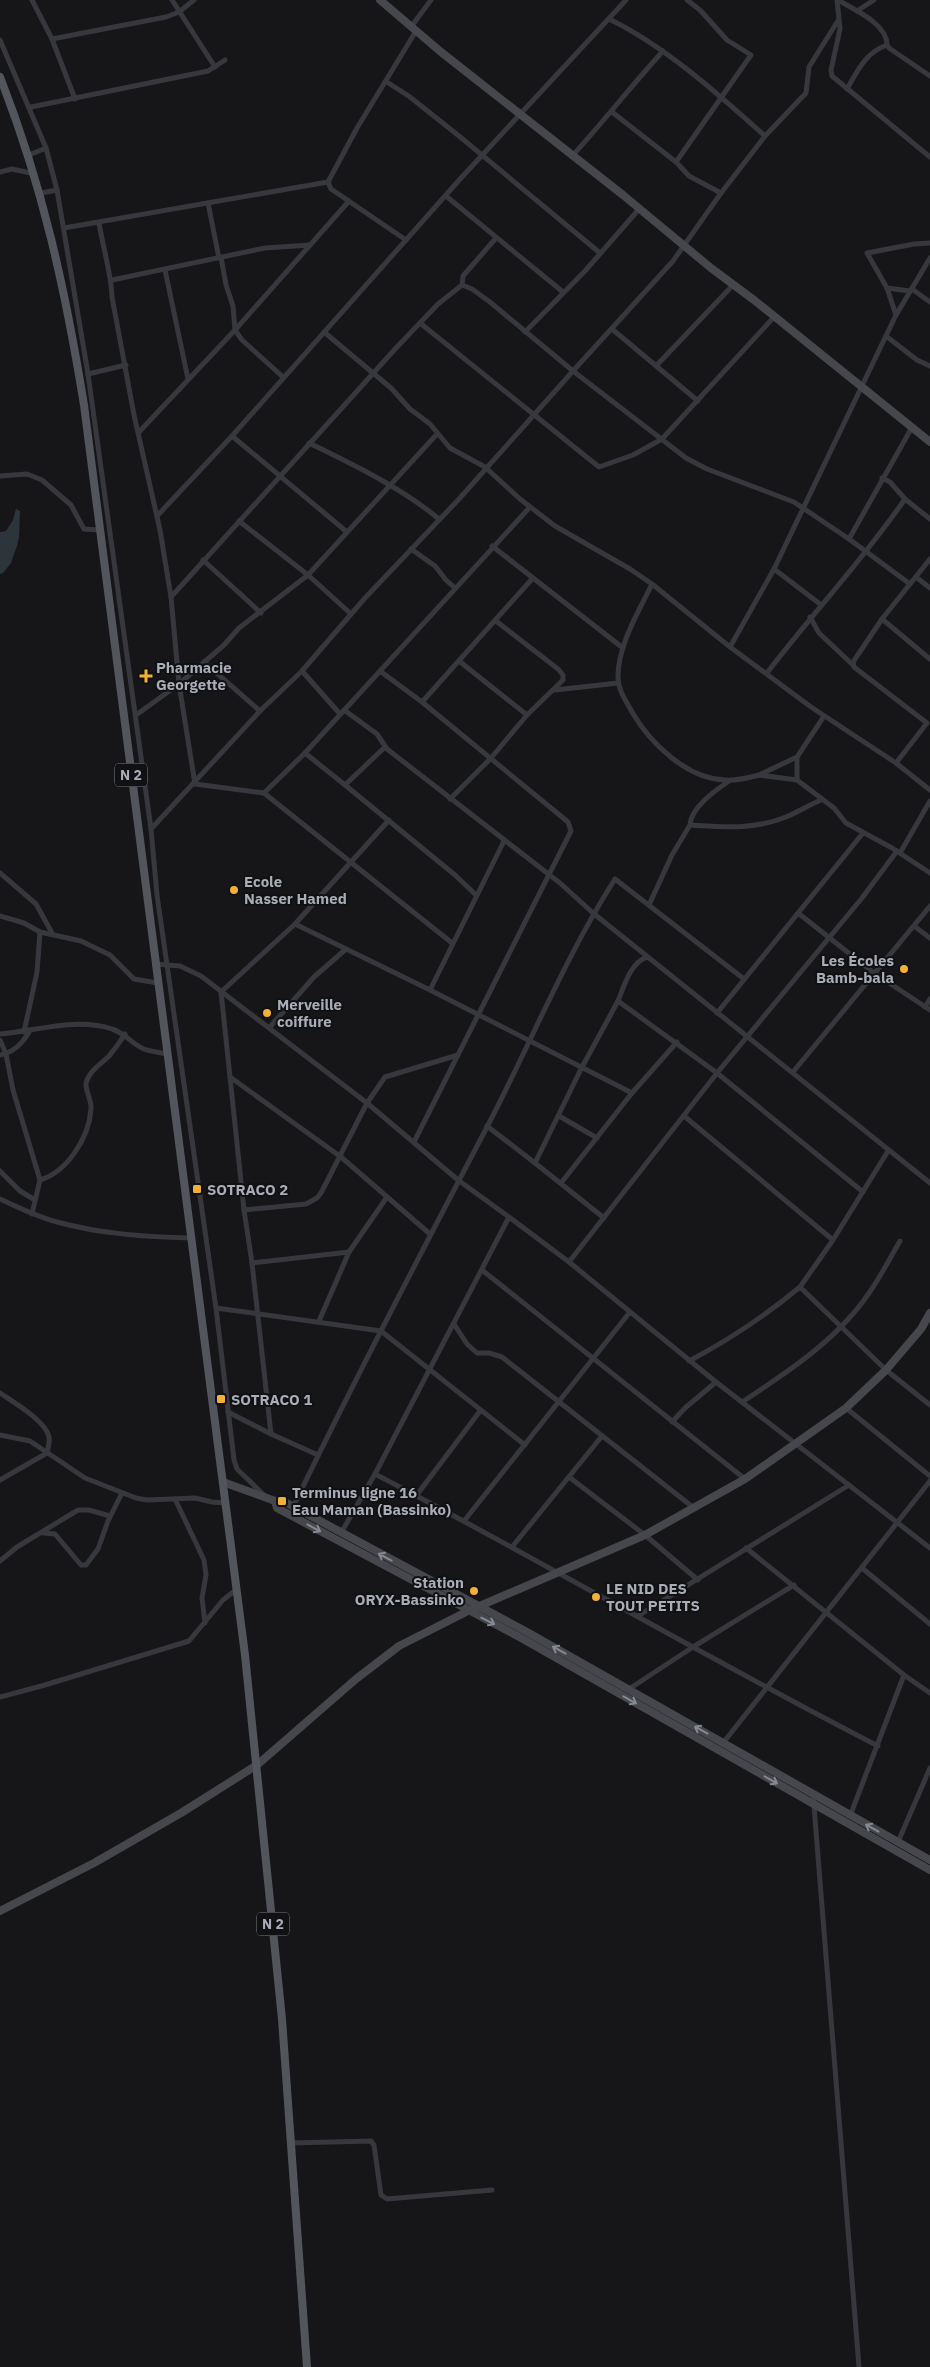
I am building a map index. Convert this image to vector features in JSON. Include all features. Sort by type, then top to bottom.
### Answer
[{"type":"main road","name":"N 2","points":[[0,77],[4,97],[29,155],[41,193],[59,264],[84,405],[237,1589],[257,1765],[291,2143],[308,2367]]},
{"type":"street","points":[[32,0],[52,39],[75,99]]},
{"type":"street","points":[[172,0],[215,67]]},
{"type":"street","points":[[52,39],[166,17],[179,12],[194,0]]},
{"type":"street","points":[[380,0],[640,208],[911,429],[930,442]]},
{"type":"street","points":[[328,182],[357,128],[387,82],[431,0]]},
{"type":"street","points":[[157,516],[232,436],[406,240],[626,0]]},
{"type":"street","points":[[676,162],[751,55],[727,40],[700,10],[686,0]]},
{"type":"street","points":[[837,0],[857,11],[885,33],[887,45],[930,76]]},
{"type":"street","points":[[837,0],[840,29],[831,70],[832,76],[930,157]]},
{"type":"street","points":[[857,11],[874,0]]},
{"type":"street","points":[[609,19],[662,51],[765,136]]},
{"type":"street","points":[[151,829],[195,784],[260,711],[302,671],[351,614],[612,329],[685,246],[765,136],[806,93],[809,67],[839,20]]},
{"type":"street","points":[[0,40],[31,108],[46,148],[57,190],[64,228],[88,374],[104,499],[136,715],[166,965],[216,1308],[235,1466],[277,1508],[523,1639],[930,1870]]},
{"type":"street","points":[[847,89],[867,56],[876,49],[887,45]]},
{"type":"street","points":[[573,154],[612,112],[636,80],[662,51]]},
{"type":"street","points":[[31,108],[208,71],[225,60]]},
{"type":"street","points":[[387,82],[410,97],[600,253]]},
{"type":"street","points":[[612,112],[676,162],[689,176],[721,194]]},
{"type":"street","points":[[29,155],[46,148]]},
{"type":"street","points":[[0,172],[12,169],[35,174]]},
{"type":"street","points":[[328,182],[331,189],[406,240]]},
{"type":"street","points":[[64,228],[99,224],[208,202],[328,182]]},
{"type":"street","points":[[41,193],[57,190]]},
{"type":"street","points":[[446,196],[563,292]]},
{"type":"street","points":[[208,202],[226,285],[233,306],[235,330],[242,340],[283,377]]},
{"type":"street","points":[[139,432],[235,330],[349,202]]},
{"type":"street","points":[[525,332],[640,208]]},
{"type":"street","points":[[99,224],[104,254],[112,280],[112,297],[157,516],[170,596],[179,684],[195,784]]},
{"type":"street","points":[[170,596],[420,323],[438,304],[462,285],[463,276],[496,238]]},
{"type":"street","points":[[896,315],[887,288],[867,253],[914,244],[930,243]]},
{"type":"street","points":[[112,280],[265,248],[292,244],[310,245]]},
{"type":"street","points":[[730,646],[774,569],[896,315],[930,258]]},
{"type":"street","points":[[165,270],[188,379]]},
{"type":"street","points":[[462,285],[484,298],[573,371],[696,464],[803,507],[910,584]]},
{"type":"street","points":[[657,365],[733,285]]},
{"type":"street","points":[[887,288],[911,290],[930,302]]},
{"type":"street","points":[[420,323],[599,467],[641,451],[662,440],[774,317]]},
{"type":"street","points":[[612,329],[657,365],[698,402]]},
{"type":"street","points":[[324,332],[391,388],[450,448],[485,467],[530,507],[555,526],[630,569],[652,584],[730,646],[824,716],[896,763],[930,790]]},
{"type":"street","points":[[886,336],[917,360],[930,366]]},
{"type":"street","points":[[88,374],[126,365]]},
{"type":"street","points":[[849,539],[911,429]]},
{"type":"street","points":[[136,715],[179,684],[242,626],[308,575],[436,434]]},
{"type":"street","points":[[232,436],[347,532]]},
{"type":"street","points":[[309,443],[367,471],[439,519]]},
{"type":"street","points":[[0,476],[27,474],[42,480],[71,504],[84,529],[99,530]]},
{"type":"street","points":[[882,478],[890,482],[906,499],[930,519]]},
{"type":"street","points":[[767,673],[820,604],[866,552],[906,499]]},
{"type":"street","points":[[264,793],[305,753],[492,546],[530,507]]},
{"type":"street","points":[[238,521],[308,575],[351,614]]},
{"type":"street","points":[[492,546],[622,648]]},
{"type":"street","points":[[411,549],[435,566],[455,588]]},
{"type":"street","points":[[853,666],[854,659],[882,620],[930,559]]},
{"type":"street","points":[[203,560],[261,613]]},
{"type":"street","points":[[774,569],[820,604]]},
{"type":"street","points":[[916,577],[930,588]]},
{"type":"street","points":[[422,702],[532,579]]},
{"type":"street","points":[[652,584],[622,648],[619,660],[618,683],[620,692],[641,727],[663,752],[703,775],[729,780],[759,775],[797,757],[824,716]]},
{"type":"street","points":[[810,617],[819,633],[853,666],[927,723],[896,763]]},
{"type":"street","points":[[882,620],[930,659]]},
{"type":"street","points":[[450,799],[491,758],[527,715],[563,680],[561,672],[496,621]]},
{"type":"street","points":[[459,660],[527,715]]},
{"type":"street","points":[[204,662],[260,711]]},
{"type":"street","points":[[302,671],[342,712],[377,734],[385,747],[548,874],[593,913],[930,1183]]},
{"type":"street","points":[[380,671],[422,702],[491,758],[562,817],[570,827],[570,836],[548,874],[414,1142]]},
{"type":"street","points":[[554,690],[618,683]]},
{"type":"street","points":[[345,785],[385,747]]},
{"type":"street","points":[[305,753],[389,820],[476,895]]},
{"type":"street","points":[[797,757],[797,780]]},
{"type":"street","points":[[759,775],[797,780],[837,810],[846,822],[899,852],[930,873]]},
{"type":"street","points":[[649,905],[672,855],[697,810],[712,793],[729,780]]},
{"type":"street","points":[[195,784],[264,793],[452,943]]},
{"type":"street","points":[[690,825],[736,828],[754,826],[788,817],[822,800]]},
{"type":"street","points":[[569,1262],[717,1073],[899,852],[930,801]]},
{"type":"street","points":[[221,992],[295,924],[389,820]]},
{"type":"street","points":[[717,1013],[863,832]]},
{"type":"street","points":[[430,990],[504,841]]},
{"type":"street","points":[[0,873],[36,904],[52,933]]},
{"type":"street","points":[[293,1507],[593,913],[615,879],[744,980]]},
{"type":"street","points":[[793,1072],[930,906]]},
{"type":"street","points":[[798,914],[874,973],[927,1008],[930,999]]},
{"type":"street","points":[[0,916],[24,923],[40,932],[52,933],[81,942],[110,955],[134,979],[158,982]]},
{"type":"street","points":[[295,924],[430,990],[581,1069],[632,1093]]},
{"type":"street","points":[[914,926],[930,938]]},
{"type":"street","points":[[3,1055],[19,1046],[26,1032],[37,972],[40,932]]},
{"type":"street","points":[[269,1028],[314,977],[346,950]]},
{"type":"street","points":[[535,1163],[581,1069],[636,965],[642,958],[648,957]]},
{"type":"street","points":[[155,964],[191,969],[367,1103],[458,1180],[569,1262],[689,1361],[930,1548]]},
{"type":"street","points":[[221,992],[244,1210],[252,1263],[271,1434]]},
{"type":"street","points":[[618,1001],[717,1073],[863,1192]]},
{"type":"street","points":[[0,1034],[26,1032],[59,1026],[80,1025],[111,1028],[124,1034],[144,1049],[167,1054]]},
{"type":"street","points":[[40,1180],[50,1177],[61,1168],[77,1149],[86,1131],[91,1109],[86,1083],[91,1074],[108,1057],[124,1034]]},
{"type":"street","points":[[0,1040],[40,1180],[32,1214]]},
{"type":"street","points":[[560,1183],[632,1093],[676,1042]]},
{"type":"street","points":[[244,1210],[312,1202],[321,1193],[367,1103],[388,1075],[458,1055]]},
{"type":"street","points":[[230,1077],[340,1157],[430,1234]]},
{"type":"street","points":[[559,1116],[597,1138]]},
{"type":"street","points":[[684,1116],[833,1240]]},
{"type":"street","points":[[487,1126],[604,1218]]},
{"type":"street","points":[[689,1361],[723,1343],[764,1317],[800,1288],[833,1240],[888,1151]]},
{"type":"street","points":[[0,1171],[20,1191],[35,1200]]},
{"type":"street","points":[[319,1321],[349,1252],[387,1197]]},
{"type":"street","points":[[0,1199],[32,1214],[88,1229],[140,1236],[191,1238]]},
{"type":"street","points":[[342,1533],[375,1474],[509,1217]]},
{"type":"street","points":[[742,1402],[778,1379],[842,1326],[869,1294],[900,1241]]},
{"type":"street","points":[[252,1263],[349,1252]]},
{"type":"street","points":[[482,1270],[745,1478]]},
{"type":"street","points":[[800,1288],[886,1370],[930,1405]]},
{"type":"street","points":[[216,1308],[319,1321],[381,1332],[525,1445]]},
{"type":"street","points":[[464,1521],[630,1312]]},
{"type":"street","points":[[0,1911],[102,1858],[181,1813],[257,1765],[321,1708],[399,1646],[468,1611],[645,1534],[745,1478],[846,1408],[886,1370],[921,1329],[930,1313]]},
{"type":"street","points":[[454,1324],[467,1344],[477,1353],[489,1353],[502,1357],[694,1508]]},
{"type":"street","points":[[672,1422],[685,1408],[716,1382]]},
{"type":"street","points":[[0,1393],[23,1408],[47,1430],[49,1442],[47,1453],[0,1480]]},
{"type":"street","points":[[846,1408],[930,1476]]},
{"type":"street","points":[[416,1496],[480,1411]]},
{"type":"street","points":[[228,1412],[318,1455]]},
{"type":"street","points":[[0,1436],[30,1441],[85,1478],[122,1493],[146,1500],[195,1498],[226,1503]]},
{"type":"street","points":[[512,1547],[602,1436]]},
{"type":"street","points":[[375,1474],[693,1646],[768,1689],[878,1746]]},
{"type":"street","points":[[569,1477],[645,1534],[698,1580]]},
{"type":"street","points":[[723,1743],[768,1689],[930,1481]]},
{"type":"street","points":[[222,1482],[271,1500],[281,1500],[629,1689],[930,1860]]},
{"type":"street","points":[[638,1616],[849,1485]]},
{"type":"street","points":[[43,1533],[55,1534],[81,1565],[85,1566],[98,1549],[110,1516],[122,1493]]},
{"type":"street","points":[[175,1499],[204,1560],[206,1575],[202,1598],[205,1623]]},
{"type":"street","points":[[0,1561],[17,1547],[81,1509],[110,1516]]},
{"type":"street","points":[[746,1548],[904,1675],[930,1693]]},
{"type":"street","points":[[862,1568],[930,1624]]},
{"type":"street","points":[[629,1689],[693,1646],[794,1585]]},
{"type":"street","points":[[0,1697],[189,1641],[223,1600],[237,1589]]},
{"type":"street","points":[[850,1816],[904,1675]]},
{"type":"street","points":[[898,1842],[930,1768]]},
{"type":"street","points":[[813,1794],[859,2367]]},
{"type":"street","points":[[291,2143],[370,2141],[374,2145],[382,2194],[386,2199],[492,2190]]},
{"type":"shaded area","points":[[16,509],[20,511],[17,546],[11,563],[0,574],[0,532],[6,531],[13,520]]},
{"type":"place","name":"Pharmacie Georgette","points":[[146,676]]},
{"type":"place","name":"Ecole Nasser Hamed","points":[[234,890]]},
{"type":"place","name":"Les Écoles Bamb-bala","points":[[904,969]]},
{"type":"place","name":"Merveille coiffure","points":[[267,1013]]},
{"type":"place","name":"SOTRACO 2","points":[[197,1189]]},
{"type":"place","name":"SOTRACO 1","points":[[221,1399]]},
{"type":"place","name":"Terminus ligne 16 Eau Maman (Bassinko)","points":[[282,1501]]},
{"type":"place","name":"Station ORYX-Bassinko","points":[[474,1591]]},
{"type":"place","name":"LE NID DES TOUT PETITS","points":[[596,1597]]}]
